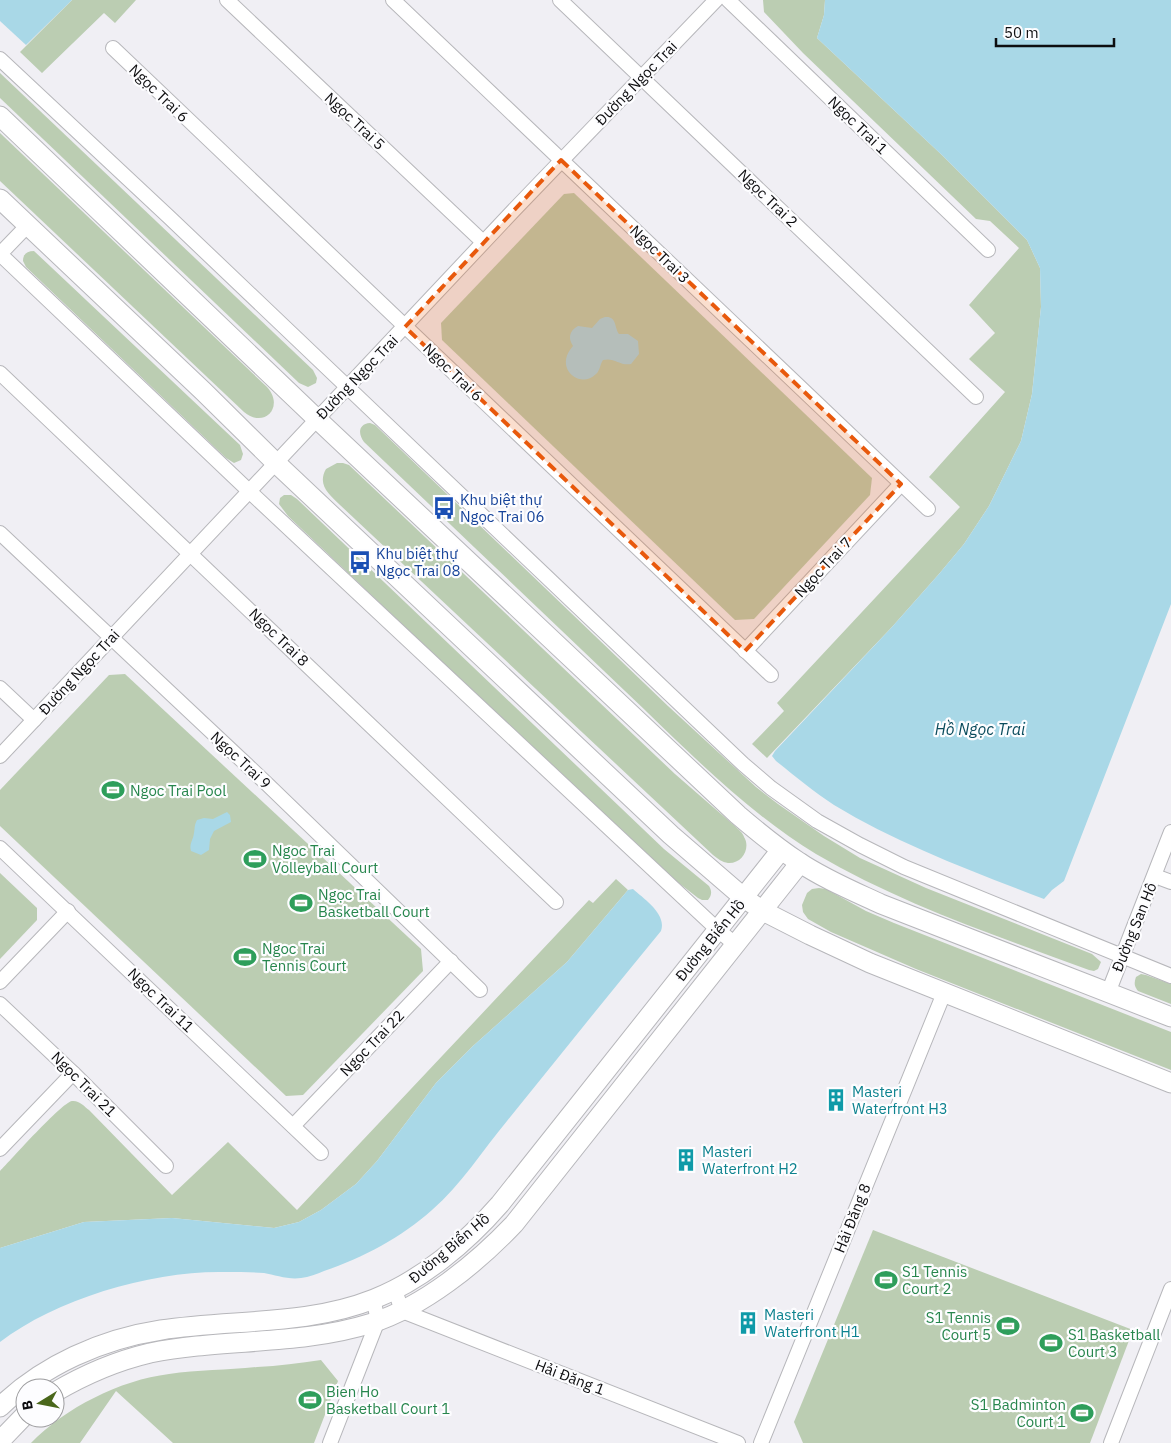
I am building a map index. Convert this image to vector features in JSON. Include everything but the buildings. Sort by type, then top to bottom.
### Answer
[{"type":"main road","points":[[0,116],[317,419],[738,815],[770,842],[800,863],[834,882],[881,904],[1171,1017]]},
{"type":"main road","points":[[0,199],[276,463],[701,862],[744,898],[763,911],[870,964],[1171,1083]]},
{"type":"main road","name":"Đường Biển Hồ","points":[[0,1407],[54,1366],[85,1351],[110,1342],[137,1334],[162,1330],[306,1316],[333,1311],[374,1299],[409,1282],[447,1254],[475,1230],[495,1209],[781,850]]},
{"type":"main road","name":"Đường Biển Hồ","points":[[65,1387],[96,1371],[122,1361],[149,1354],[174,1349],[317,1336],[345,1330],[402,1311],[443,1285],[485,1252],[514,1224],[800,863]]},
{"type":"main road","points":[[0,1441],[15,1425]]},
{"type":"street","name":"Ngọc Trai 5","points":[[227,0],[483,242]]},
{"type":"street","name":"Ngọc Trai 3","points":[[393,0],[928,509]]},
{"type":"street","name":"Ngọc Trai 2","points":[[560,0],[976,397]]},
{"type":"street","name":"Đường Ngọc Trai","points":[[0,756],[483,242],[716,0]]},
{"type":"street","name":"Ngọc Trai 1","points":[[728,0],[988,250]]},
{"type":"street","name":"Ngọc Trai 6","points":[[113,48],[771,675]]},
{"type":"street","points":[[0,59],[736,757],[771,788],[817,821],[904,867],[1171,976]]},
{"type":"street","points":[[28,225],[0,254],[249,491],[736,945]]},
{"type":"street","name":"Ngọc Trai 8","points":[[0,373],[556,902]]},
{"type":"street","name":"Ngọc Trai 7","points":[[745,651],[901,484]]},
{"type":"street","name":"Ngọc Trai 9","points":[[0,533],[266,783],[480,990]]},
{"type":"street","points":[[0,688],[34,720]]},
{"type":"street","name":"Đường San Hô","points":[[1108,993],[1171,832]]},
{"type":"street","name":"Ngọc Trai 11","points":[[0,848],[320,1153]]},
{"type":"street","points":[[1155,876],[1171,882]]},
{"type":"street","points":[[0,982],[68,911]]},
{"type":"street","name":"Ngọc Trai 22","points":[[293,1126],[451,960]]},
{"type":"street","name":"Hải Đăng 8","points":[[761,1443],[944,992]]},
{"type":"street","name":"Ngọc Trai 21","points":[[0,1004],[73,1073],[166,1166]]},
{"type":"street","points":[[0,1149],[73,1073]]},
{"type":"street","points":[[1111,1443],[1171,1289]]},
{"type":"street","points":[[395,1290],[402,1311]]},
{"type":"street","points":[[330,1443],[378,1320],[374,1299]]},
{"type":"street","name":"Hải Đăng 1","points":[[402,1311],[738,1443]]},
{"type":"highlighted area","points":[[561,160],[901,484],[745,651],[405,327]]},
{"type":"green space","points":[[72,0],[136,0],[115,23],[104,13],[42,73],[20,52]]},
{"type":"green space","points":[[763,0],[825,0],[824,15],[817,38],[943,156],[1027,240],[1040,268],[1041,307],[1032,394],[1021,441],[989,506],[964,544],[939,574],[892,627],[767,758],[752,744],[784,711],[777,703],[960,507],[929,477],[1005,392],[969,359],[995,333],[969,305],[1019,248],[990,221],[976,219],[803,53],[764,12]]},
{"type":"green space","points":[[0,73],[313,370],[317,378],[316,383],[308,387],[299,383],[0,98]]},
{"type":"green space","points":[[0,133],[267,387],[274,402],[270,413],[265,417],[259,418],[251,417],[244,412],[0,181]]},
{"type":"green space","points":[[574,193],[872,478],[870,495],[754,619],[735,620],[442,340],[441,323],[564,194]]},
{"type":"green space","points":[[34,251],[240,445],[243,454],[241,460],[234,463],[226,458],[26,267],[23,261],[24,256],[27,252]]},
{"type":"green space","points":[[370,423],[375,425],[668,706],[756,787],[778,804],[860,858],[926,888],[1092,954],[1101,962],[1098,969],[1094,971],[1089,970],[915,904],[848,872],[790,837],[716,778],[364,442],[360,430],[363,425]]},
{"type":"green space","points":[[337,463],[349,465],[675,774],[740,830],[746,841],[746,850],[741,858],[733,863],[728,863],[713,855],[340,505],[326,489],[323,480],[326,469]]},
{"type":"green space","points":[[284,495],[291,495],[297,499],[664,849],[709,886],[711,893],[708,900],[698,898],[657,866],[288,516],[279,504],[280,498]]},
{"type":"green space","points":[[125,674],[421,949],[423,971],[303,1095],[286,1096],[0,826],[0,790],[109,675]]},
{"type":"green space","points":[[0,873],[37,908],[37,920],[0,959]]},
{"type":"green space","points":[[616,879],[628,890],[567,962],[473,1046],[436,1083],[377,1161],[356,1184],[321,1210],[299,1222],[274,1228],[172,1218],[84,1222],[0,1248],[0,1171],[47,1121],[72,1101],[79,1102],[89,1110],[172,1195],[228,1142],[297,1210],[589,900],[593,903]]},
{"type":"green space","points":[[812,889],[826,889],[866,911],[894,923],[1171,1032],[1171,1070],[916,969],[831,932],[808,919],[803,912],[802,905],[807,893]]},
{"type":"green space","points":[[1141,974],[1171,984],[1171,1004],[1138,991],[1135,981],[1136,977]]},
{"type":"green space","points":[[873,1230],[1133,1330],[1090,1443],[803,1443],[794,1422]]},
{"type":"green space","points":[[321,1360],[338,1381],[314,1443],[173,1443],[116,1391],[80,1443],[31,1443],[48,1428],[65,1428],[65,1415],[77,1407],[132,1382],[150,1377],[180,1373],[273,1366]]},
{"type":"water","points":[[0,0],[72,0],[26,45],[0,21]]},
{"type":"water","name":"Hồ Ngọc Trai","points":[[825,0],[1171,0],[1171,604],[1064,881],[1044,899],[910,845],[859,819],[819,795],[772,756],[939,574],[964,544],[989,506],[1021,441],[1032,394],[1041,307],[1040,268],[1027,240],[943,156],[817,38],[824,15]]},
{"type":"water","points":[[605,317],[612,318],[619,334],[628,334],[638,341],[639,354],[631,364],[607,359],[603,360],[596,374],[590,378],[576,378],[567,369],[566,362],[573,346],[570,340],[571,332],[578,326],[592,328],[600,319]]},
{"type":"water","points":[[227,812],[230,815],[231,822],[214,831],[210,839],[209,850],[201,855],[191,851],[197,820],[204,818],[213,819]]},
{"type":"water","points":[[633,889],[658,913],[662,925],[661,931],[462,1179],[443,1200],[408,1229],[381,1246],[353,1260],[304,1278],[282,1277],[255,1272],[198,1273],[169,1276],[108,1290],[49,1312],[23,1326],[0,1342],[0,1248],[84,1222],[172,1218],[274,1228],[299,1222],[321,1210],[356,1184],[377,1161],[436,1083],[473,1046],[567,962],[628,890]]},
{"type":"place","name":"Khu biệt thự Ngọc Trai 06","points":[[444,508]]},
{"type":"place","name":"Khu biệt thự Ngọc Trai 08","points":[[360,562]]},
{"type":"place","name":"Ngoc Trai Pool","points":[[113,790]]},
{"type":"place","name":"Ngoc Trai Volleyball Court","points":[[255,859]]},
{"type":"place","name":"Ngọc Trai Basketball Court","points":[[301,903]]},
{"type":"place","name":"Ngoc Trai Tennis Court","points":[[245,957]]},
{"type":"place","name":"Masteri Waterfront H3","points":[[836,1100]]},
{"type":"place","name":"Masteri Waterfront H2","points":[[686,1160]]},
{"type":"place","name":"S1 Tennis Court 2","points":[[886,1280]]},
{"type":"place","name":"Masteri Waterfront H1","points":[[748,1323]]},
{"type":"place","name":"S1 Tennis Court 5","points":[[1008,1326]]},
{"type":"place","name":"S1 Basketball Court 3","points":[[1051,1343]]},
{"type":"place","name":"Bien Ho Basketball Court 1","points":[[310,1400]]},
{"type":"place","name":"S1 Badminton Court 1","points":[[1082,1413]]}]
